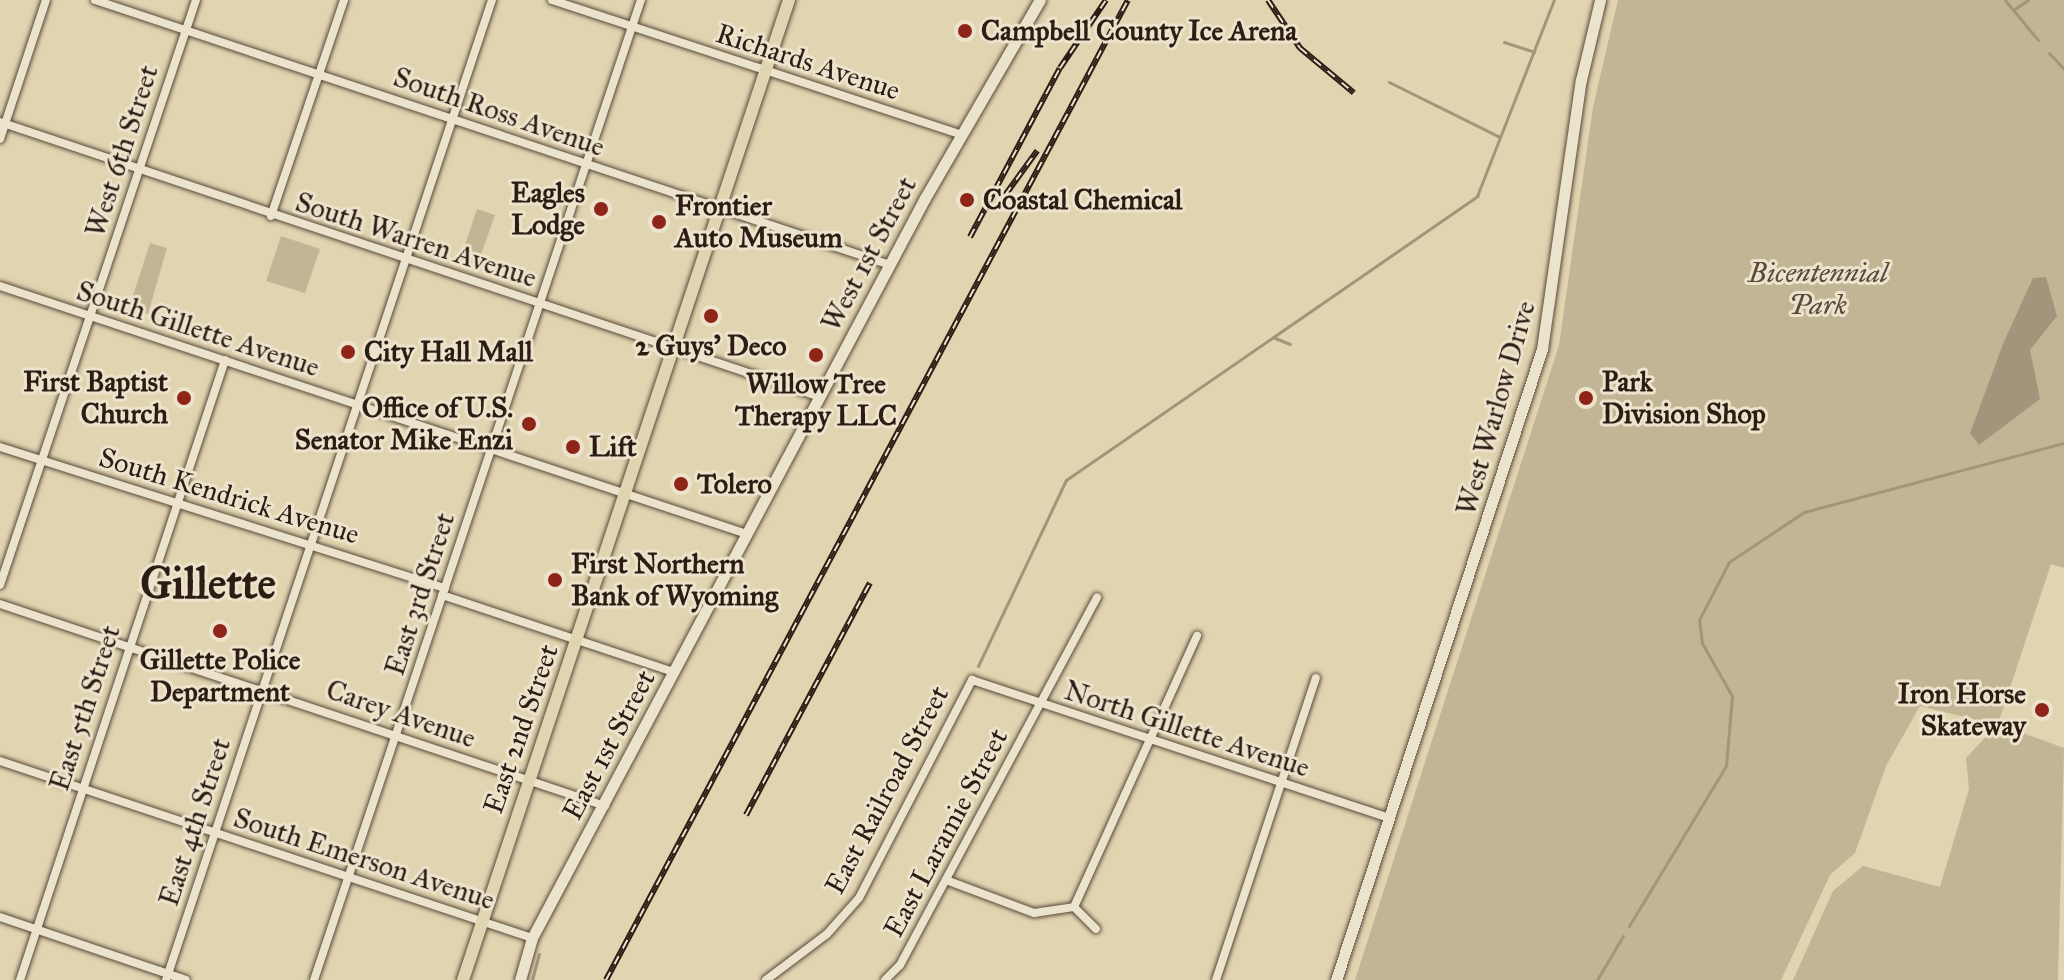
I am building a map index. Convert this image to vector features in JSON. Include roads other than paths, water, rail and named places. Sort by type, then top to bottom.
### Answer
[{"type":"main road","name":"East 2nd Street","points":[[463,980],[789,0]]},
{"type":"street","points":[[0,139],[2,123],[46,0]]},
{"type":"street","name":"South Ross Avenue","points":[[95,0],[890,265]]},
{"type":"street","name":"West 6th Street","points":[[0,585],[196,0]]},
{"type":"street","points":[[271,216],[344,0]]},
{"type":"street","name":"East 4th Street","points":[[167,977],[492,0]]},
{"type":"street","name":"Richards Avenue","points":[[552,0],[959,134]]},
{"type":"street","name":"East 3rd Street","points":[[314,980],[641,0]]},
{"type":"street","name":"West 1st Street","points":[[747,534],[959,134],[1040,0]]},
{"type":"street","name":"West Warlow Drive","points":[[1336,980],[1542,349],[1581,80],[1600,0]]},
{"type":"street","name":"South Warren Avenue","points":[[2,123],[138,172],[820,397]]},
{"type":"street","name":"South Gillette Avenue","points":[[0,286],[747,534]]},
{"type":"street","name":"East 5th Street","points":[[20,980],[80,787],[225,360]]},
{"type":"street","name":"South Kendrick Avenue","points":[[0,447],[311,546],[674,672]]},
{"type":"street","name":"East 1st Street","points":[[520,980],[532,938],[605,806],[747,534]]},
{"type":"street","name":"East Laramie Street","points":[[885,980],[946,880],[1097,597]]},
{"type":"street","name":"Carey Avenue","points":[[0,604],[605,806]]},
{"type":"street","points":[[1074,907],[1152,741],[1197,636]]},
{"type":"street","points":[[1216,980],[1316,678]]},
{"type":"street","name":"North Gillette Avenue","points":[[972,680],[1390,818]]},
{"type":"street","name":"East Railroad Street","points":[[766,980],[827,934],[859,898],[972,680]]},
{"type":"street","name":"South Emerson Avenue","points":[[0,761],[532,938]]},
{"type":"street","points":[[946,880],[1034,913],[1074,907]]},
{"type":"street","points":[[1074,907],[1096,929]]},
{"type":"street","points":[[0,917],[167,977],[186,980]]},
{"type":"waterway","points":[[978,666],[1066,480],[1477,196],[1554,0]]},
{"type":"waterway","points":[[2005,0],[2038,40]]},
{"type":"waterway","points":[[2013,10],[2028,0]]},
{"type":"waterway","points":[[1504,42],[1534,52]]},
{"type":"waterway","points":[[2049,53],[2064,69]]},
{"type":"waterway","points":[[1389,82],[1500,137]]},
{"type":"waterway","points":[[1275,338],[1290,344]]},
{"type":"waterway","points":[[1629,926],[1726,766],[1732,696],[1702,643],[1699,620],[1729,562],[1804,512],[2064,443]]},
{"type":"waterway","points":[[1597,980],[1623,936]]},
{"type":"waterway","points":[[532,980],[539,954]]},
{"type":"railway","points":[[970,237],[1060,68],[1106,0]]},
{"type":"railway","points":[[606,980],[1128,0]]},
{"type":"railway","points":[[1268,0],[1300,48],[1354,93]]},
{"type":"railway","points":[[995,209],[1037,151]]},
{"type":"railway","points":[[746,815],[870,583]]},
{"type":"place","name":"Campbell County Ice Arena","points":[[965,31]]},
{"type":"place","name":"Coastal Chemical","points":[[967,200]]},
{"type":"place","name":"Eagles Lodge","points":[[601,209]]},
{"type":"place","name":"Frontier Auto Museum","points":[[659,222]]},
{"type":"place","name":"2 Guys' Deco","points":[[711,316]]},
{"type":"place","name":"City Hall Mall","points":[[348,352]]},
{"type":"place","name":"Willow Tree Therapy LLC","points":[[816,355]]},
{"type":"place","name":"First Baptist Church","points":[[184,398]]},
{"type":"place","name":"Park Division Shop","points":[[1586,398]]},
{"type":"place","name":"Office of U.S. Senator Mike Enzi","points":[[529,424]]},
{"type":"place","name":"Lift","points":[[573,447]]},
{"type":"place","name":"Tolero","points":[[681,484]]},
{"type":"place","name":"First Northern Bank of Wyoming","points":[[555,580]]},
{"type":"place","name":"Gillette Police Department","points":[[220,631]]},
{"type":"place","name":"Iron Horse Skateway","points":[[2042,710]]},
{"type":"district","name":"Gillette","points":[[208,583]]},
{"type":"park label","name":"Bicentennial Park","points":[[1818,289]]}]
